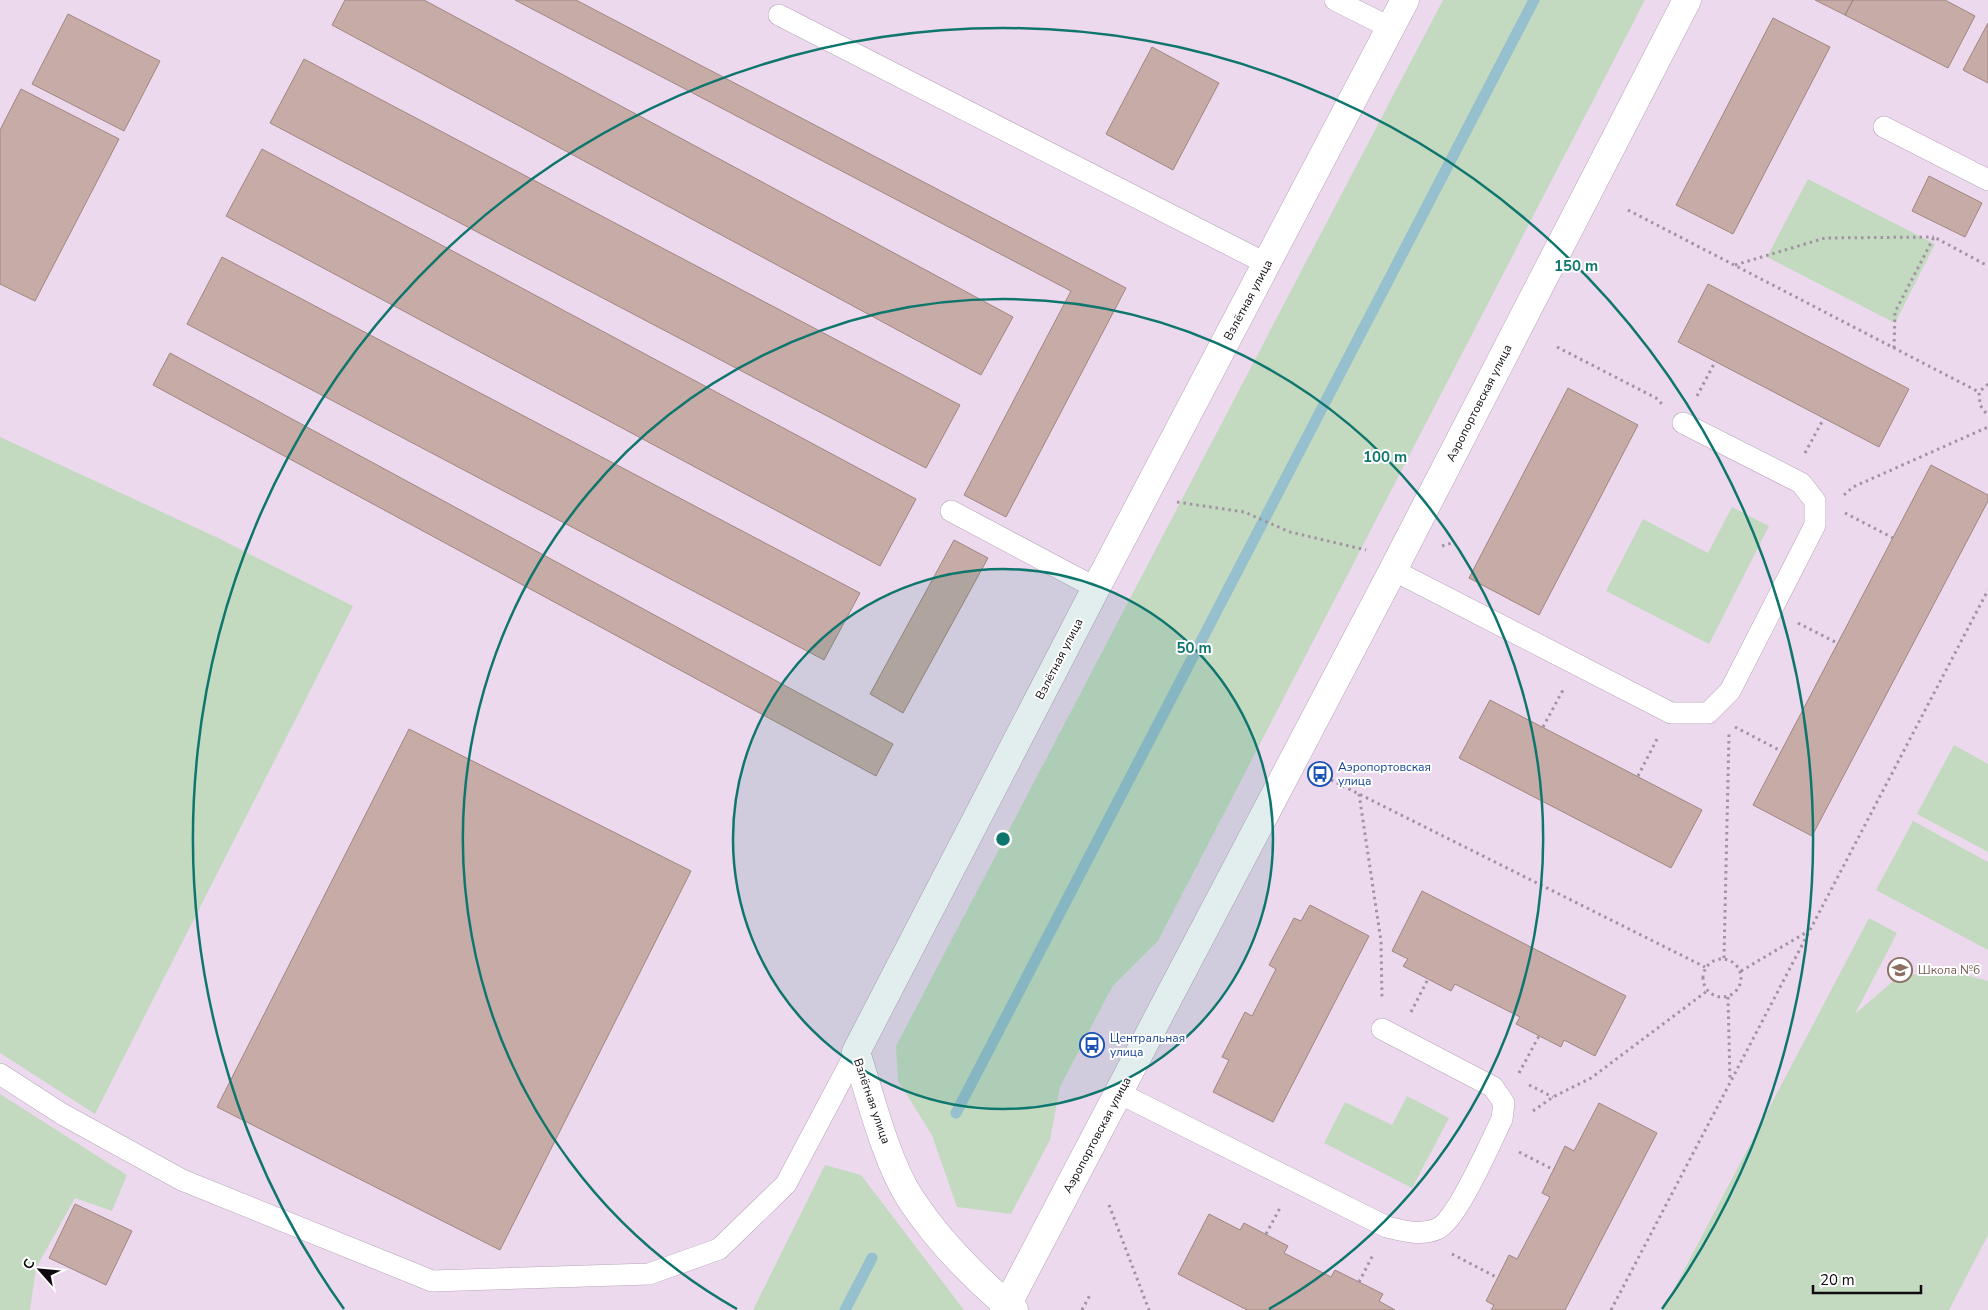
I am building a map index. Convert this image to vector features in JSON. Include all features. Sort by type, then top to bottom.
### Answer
[{"type":"street","name":"Взлётная улица","points":[[1008,1308],[970,1274],[910,1198],[890,1154],[856,1052],[1096,588],[1406,0]]},
{"type":"street","name":"Аэропортовская улица","points":[[1008,1308],[1119,1093],[1384,561],[1687,0]]},
{"type":"lane","points":[[1335,0],[1391,28]]},
{"type":"lane","points":[[779,15],[1267,264]]},
{"type":"lane","points":[[1884,127],[1988,180]]},
{"type":"lane","points":[[1384,561],[1671,713],[1708,713],[1730,691],[1824,504],[1801,483],[1683,423]]},
{"type":"lane","points":[[951,511],[1096,588]]},
{"type":"lane","points":[[1119,1093],[1387,1227],[1413,1233],[1438,1229],[1455,1211],[1502,1119],[1504,1103],[1493,1087],[1390,1033]]},
{"type":"lane","points":[[0,1074],[62,1114],[182,1180],[432,1281],[441,1281],[649,1274],[718,1249],[786,1184],[856,1052]]},
{"type":"path","points":[[1628,210],[1979,392]]},
{"type":"path","points":[[1735,265],[1825,238],[1934,238],[1988,266]]},
{"type":"path","points":[[1894,348],[1895,312],[1934,238]]},
{"type":"path","points":[[1557,347],[1656,398],[1683,423],[1715,362]]},
{"type":"path","points":[[1979,392],[1988,384]]},
{"type":"path","points":[[1979,392],[1980,405],[1988,416]]},
{"type":"path","points":[[1792,479],[1824,418]]},
{"type":"path","points":[[1824,504],[1853,488],[1988,427]]},
{"type":"path","points":[[1174,501],[1244,512],[1290,532],[1384,561]]},
{"type":"path","points":[[1824,504],[1893,538]]},
{"type":"path","points":[[1611,1310],[1988,590]]},
{"type":"path","points":[[1772,609],[1837,643]]},
{"type":"path","points":[[1543,727],[1576,664]]},
{"type":"path","points":[[1638,776],[1671,713]]},
{"type":"path","points":[[1708,713],[1781,751]]},
{"type":"path","points":[[1724,958],[1729,724]]},
{"type":"path","points":[[1331,780],[1705,968]]},
{"type":"path","points":[[1359,794],[1381,941],[1390,1033]]},
{"type":"path","points":[[1741,971],[1809,931]]},
{"type":"path","points":[[1724,958],[1735,962],[1741,971],[1742,982],[1737,991],[1728,997],[1716,997],[1707,991],[1702,980],[1705,968],[1713,960],[1724,958]]},
{"type":"path","points":[[1390,1033],[1428,979]]},
{"type":"path","points":[[1554,1170],[1493,1138],[1553,1097],[1591,1078],[1707,991]]},
{"type":"path","points":[[1728,997],[1730,1083]]},
{"type":"path","points":[[1504,1103],[1539,1036]]},
{"type":"path","points":[[1516,1078],[1553,1097]]},
{"type":"path","points":[[1109,1205],[1149,1310]]},
{"type":"path","points":[[1413,1233],[1498,1278]]},
{"type":"path","points":[[1082,1310],[1090,1295]]},
{"type":"green space","points":[[1443,0],[1645,0],[1158,941],[1112,987],[1060,1087],[1050,1140],[1011,1214],[957,1207],[932,1135],[898,1081],[896,1046]]},
{"type":"green space","points":[[1808,179],[1935,244],[1895,323],[1767,257]]},
{"type":"green space","points":[[0,437],[216,537],[353,606],[95,1114],[0,1053]]},
{"type":"green space","points":[[1732,507],[1769,526],[1709,644],[1606,591],[1643,519],[1708,553]]},
{"type":"green space","points":[[1954,745],[1988,764],[1988,852],[1917,814]]},
{"type":"green space","points":[[1913,821],[1988,862],[1988,950],[1876,890]]},
{"type":"green space","name":"Школа №6","points":[[1869,918],[1897,933],[1855,1014],[1899,976],[1950,971],[1988,981],[1988,1235],[1949,1310],[1663,1310]]},
{"type":"green space","points":[[0,1094],[127,1175],[112,1211],[75,1198],[36,1268],[30,1310],[0,1310]]},
{"type":"green space","points":[[1407,1096],[1449,1118],[1412,1188],[1324,1143],[1345,1102],[1392,1125]]},
{"type":"green space","points":[[825,1165],[861,1175],[964,1310],[753,1310]]},
{"type":"building","points":[[345,0],[424,0],[1013,317],[981,375],[332,25]]},
{"type":"building","points":[[515,0],[576,0],[1126,288],[1006,517],[964,495],[1071,291]]},
{"type":"building","points":[[1815,0],[1853,0],[1845,15]]},
{"type":"building","points":[[1853,0],[1945,0],[1975,16],[1948,68],[1845,15]]},
{"type":"building","points":[[68,14],[160,61],[124,131],[32,84]]},
{"type":"building","points":[[1773,18],[1830,47],[1733,234],[1676,205]]},
{"type":"building","points":[[1988,23],[1988,83],[1963,70]]},
{"type":"building","points":[[1152,47],[1219,83],[1173,170],[1106,134]]},
{"type":"building","points":[[304,59],[960,405],[926,468],[270,123]]},
{"type":"building","points":[[21,89],[119,139],[35,301],[0,284],[0,130]]},
{"type":"building","points":[[262,149],[916,499],[880,566],[226,216]]},
{"type":"building","points":[[1929,176],[1982,203],[1965,237],[1912,211]]},
{"type":"building","points":[[222,257],[860,593],[824,660],[187,324]]},
{"type":"building","points":[[1708,284],[1909,389],[1879,447],[1678,342]]},
{"type":"building","points":[[170,353],[893,744],[876,776],[153,385]]},
{"type":"building","points":[[1568,388],[1638,425],[1539,615],[1469,578]]},
{"type":"building","points":[[1931,465],[1988,495],[1988,501],[1812,836],[1753,805]]},
{"type":"building","points":[[954,540],[988,558],[903,713],[870,694]]},
{"type":"building","points":[[1490,700],[1702,810],[1671,868],[1459,758]]},
{"type":"building","points":[[409,729],[691,871],[500,1250],[217,1107]]},
{"type":"building","points":[[1422,891],[1626,996],[1595,1056],[1564,1040],[1561,1047],[1516,1024],[1520,1017],[1455,984],[1451,991],[1403,966],[1408,959],[1392,951]]},
{"type":"building","points":[[1310,905],[1369,936],[1273,1122],[1213,1092],[1229,1060],[1222,1057],[1245,1012],[1252,1016],[1276,969],[1269,965],[1294,918],[1301,921]]},
{"type":"building","points":[[1599,1103],[1657,1133],[1565,1310],[1491,1310],[1494,1305],[1486,1301],[1509,1255],[1517,1259],[1550,1197],[1542,1193],[1565,1146],[1574,1151]]},
{"type":"building","points":[[75,1204],[132,1231],[106,1285],[49,1258]]},
{"type":"building","points":[[1209,1214],[1240,1230],[1244,1223],[1288,1246],[1284,1253],[1331,1277],[1335,1270],[1383,1294],[1379,1301],[1395,1310],[1247,1310],[1178,1274]]},
{"type":"waterway","points":[[956,1113],[1534,0]]},
{"type":"waterway","points":[[845,1310],[872,1258]]},
{"type":"place","name":"Аэропортовская улица","points":[[1320,774]]},
{"type":"place","name":"Школа №6","points":[[1900,970]]},
{"type":"place","name":"Центральная улица","points":[[1092,1045]]}]
